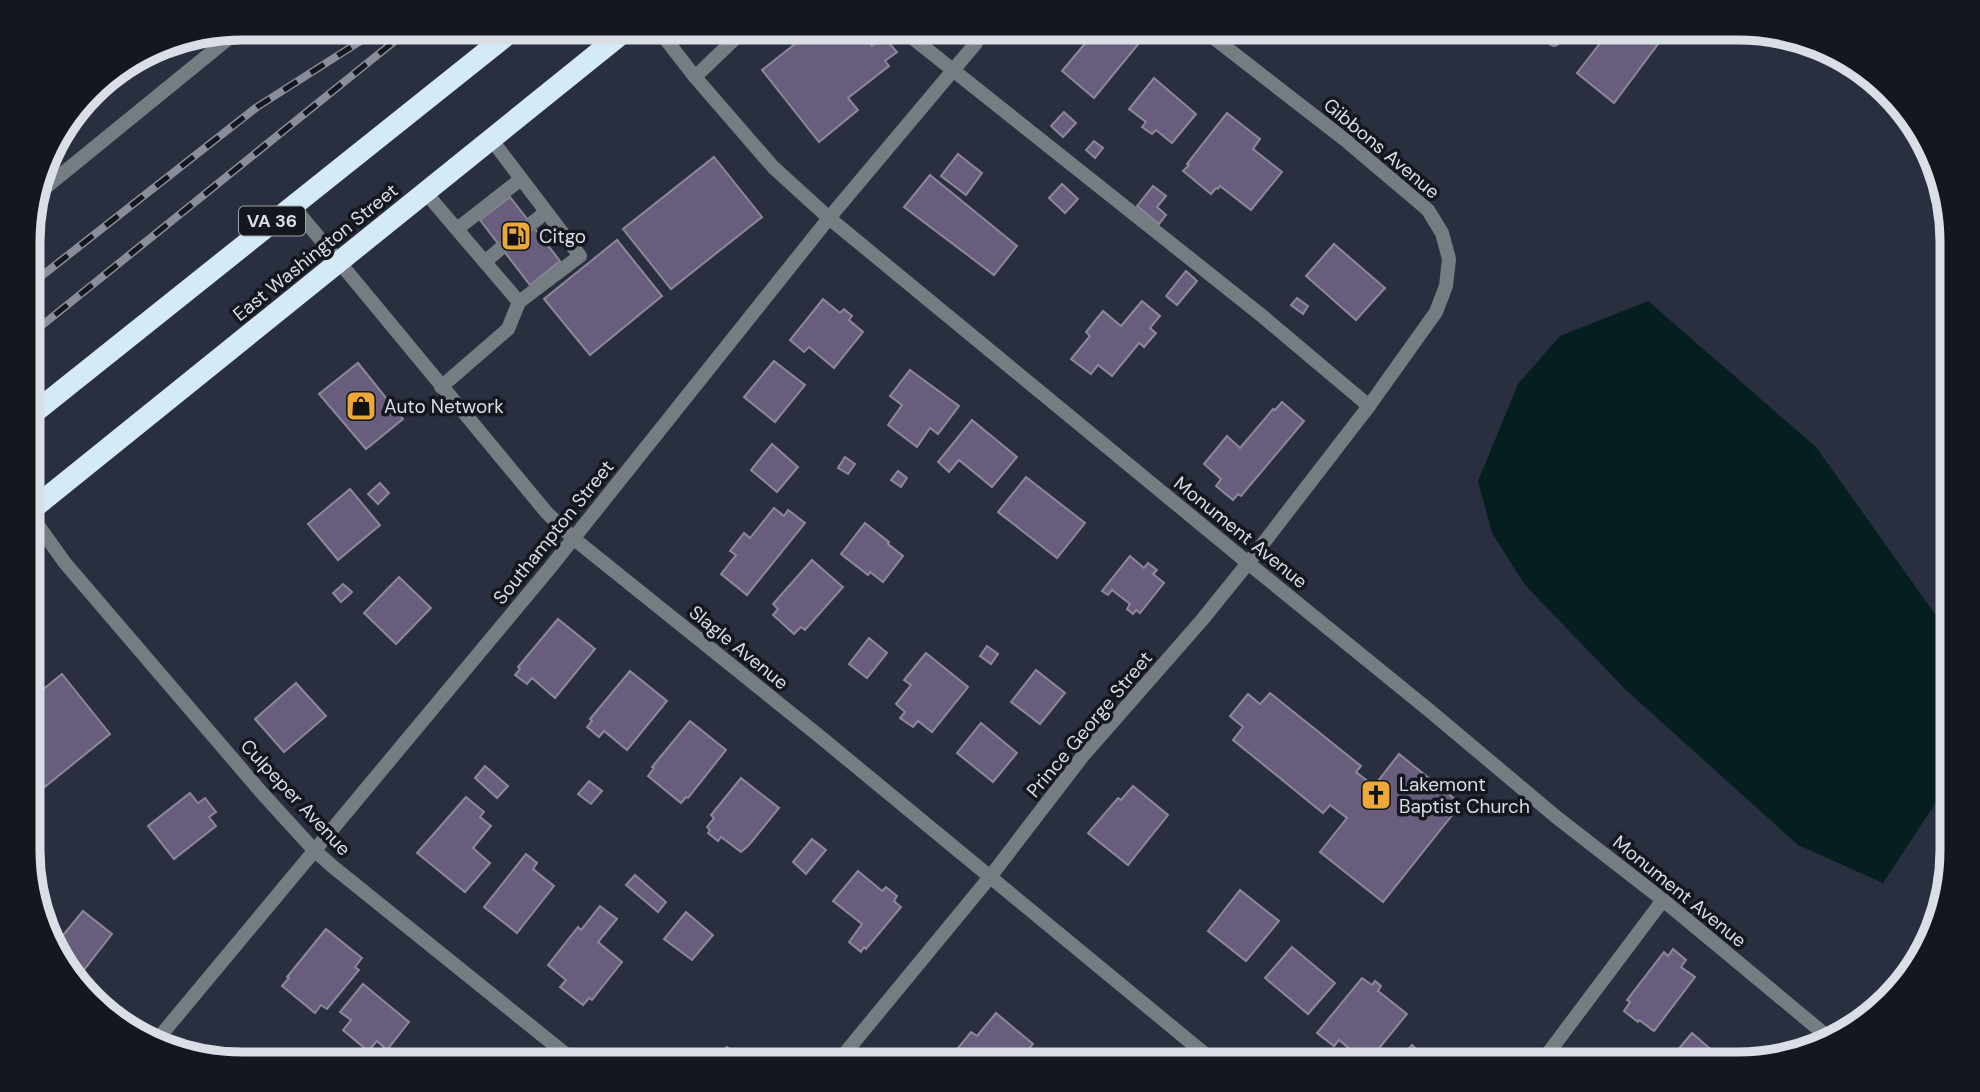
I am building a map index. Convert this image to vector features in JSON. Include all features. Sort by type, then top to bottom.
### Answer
[{"type":"highway","name":"VA 36","points":[[40,408],[501,40]]},
{"type":"highway","name":"East Washington Street","points":[[40,504],[614,40]]},
{"type":"street","name":"Monument Avenue","points":[[666,40],[773,167],[829,218],[1555,816],[1663,900],[1823,1033]]},
{"type":"street","points":[[695,77],[734,40]]},
{"type":"street","points":[[915,40],[1261,316],[1368,406]]},
{"type":"street","name":"Gibbons Avenue","points":[[1216,40],[1344,139],[1428,210],[1442,233],[1449,259],[1446,286],[1436,312],[1368,406]]},
{"type":"street","points":[[49,185],[225,41]]},
{"type":"street","name":"Southampton Street","points":[[161,1034],[549,569],[829,218],[976,43]]},
{"type":"street","points":[[441,387],[508,329],[519,302],[580,256],[491,139]]},
{"type":"street","points":[[457,229],[521,178]]},
{"type":"street","points":[[425,192],[519,302]]},
{"type":"street","name":"Slagle Avenue","points":[[292,205],[530,494],[573,538],[818,735],[1202,1051]]},
{"type":"street","points":[[531,224],[545,212]]},
{"type":"street","points":[[485,262],[501,248]]},
{"type":"street","name":"Prince George Street","points":[[846,1052],[990,877],[1082,757],[1202,620],[1368,406]]},
{"type":"street","name":"Culpeper Avenue","points":[[40,527],[65,563],[314,850],[563,1052]]},
{"type":"street","points":[[1550,1051],[1663,900]]},
{"type":"shaded area","points":[[1648,301],[1816,447],[1939,620],[1939,798],[1883,883],[1798,845],[1626,690],[1525,585],[1492,533],[1478,481],[1518,384],[1560,336]]},
{"type":"building","points":[[800,40],[867,40],[872,46],[880,40],[887,40],[897,52],[885,61],[889,66],[848,98],[858,110],[819,142],[762,70]]},
{"type":"building","points":[[1088,40],[1140,42],[1094,98],[1062,71]]},
{"type":"building","points":[[1603,40],[1661,40],[1614,103],[1577,73]]},
{"type":"building","points":[[1154,78],[1196,114],[1172,143],[1156,130],[1152,134],[1142,127],[1146,122],[1129,109]]},
{"type":"building","points":[[1064,112],[1076,123],[1063,137],[1051,126]]},
{"type":"building","points":[[1227,113],[1260,139],[1253,149],[1282,172],[1251,210],[1220,186],[1211,194],[1183,171]]},
{"type":"building","points":[[1094,141],[1103,148],[1095,158],[1086,150]]},
{"type":"building","points":[[958,154],[982,173],[966,195],[941,176]]},
{"type":"building","points":[[714,157],[762,217],[671,289],[623,229]]},
{"type":"building","points":[[930,175],[1017,246],[994,275],[904,207]]},
{"type":"building","points":[[1062,184],[1078,199],[1065,213],[1049,198]]},
{"type":"building","points":[[1153,186],[1166,196],[1157,207],[1166,215],[1159,224],[1137,206]]},
{"type":"building","name":"Citgo","points":[[510,197],[560,261],[530,285],[480,220]]},
{"type":"building","points":[[617,240],[662,296],[590,355],[544,299]]},
{"type":"building","points":[[1334,244],[1385,288],[1356,320],[1306,276]]},
{"type":"building","points":[[1186,271],[1197,281],[1177,305],[1166,296]]},
{"type":"building","points":[[1297,298],[1308,306],[1303,314],[1291,305]]},
{"type":"building","points":[[823,299],[840,313],[844,309],[852,316],[849,320],[863,332],[834,368],[809,347],[804,352],[790,340]]},
{"type":"building","points":[[1142,301],[1160,316],[1150,328],[1156,333],[1144,347],[1139,343],[1112,376],[1098,365],[1091,374],[1071,359],[1090,336],[1086,332],[1103,311],[1121,326]]},
{"type":"building","points":[[774,361],[805,385],[775,422],[744,397]]},
{"type":"building","name":"Auto Network","points":[[358,363],[403,419],[366,449],[319,394]]},
{"type":"building","points":[[910,370],[959,406],[938,434],[930,428],[917,447],[888,425],[902,405],[890,396]]},
{"type":"building","points":[[1282,402],[1304,421],[1241,496],[1238,494],[1233,500],[1216,486],[1221,479],[1204,464],[1227,436],[1240,448]]},
{"type":"building","points":[[972,420],[1017,457],[992,487],[959,460],[949,472],[938,462]]},
{"type":"building","points":[[772,444],[798,467],[777,492],[751,470]]},
{"type":"building","points":[[845,457],[855,464],[848,474],[838,468]]},
{"type":"building","points":[[898,471],[907,478],[901,487],[891,480]]},
{"type":"building","points":[[1026,477],[1085,523],[1057,558],[998,512]]},
{"type":"building","points":[[380,483],[389,493],[378,504],[368,494]]},
{"type":"building","points":[[350,489],[380,525],[338,560],[308,524]]},
{"type":"building","points":[[774,508],[784,516],[788,510],[805,523],[747,595],[721,574],[736,555],[730,551],[744,533],[750,538]]},
{"type":"building","points":[[865,523],[903,556],[883,582],[870,572],[868,575],[841,554]]},
{"type":"building","points":[[1130,556],[1144,568],[1148,563],[1157,570],[1153,574],[1164,583],[1140,613],[1136,610],[1133,614],[1127,609],[1130,604],[1112,590],[1108,595],[1102,591]]},
{"type":"building","points":[[812,560],[843,587],[805,630],[801,627],[794,634],[773,615],[778,609],[773,604]]},
{"type":"building","points":[[399,577],[431,608],[396,644],[364,613]]},
{"type":"building","points":[[343,584],[352,592],[341,602],[333,593]]},
{"type":"building","points":[[558,619],[595,649],[555,698],[532,678],[527,684],[515,675],[520,669],[518,667]]},
{"type":"building","points":[[869,638],[887,653],[867,678],[849,664]]},
{"type":"building","points":[[987,646],[998,654],[991,664],[980,656]]},
{"type":"building","points":[[926,653],[968,687],[932,732],[918,721],[913,727],[900,718],[905,712],[896,704],[911,685],[904,680]]},
{"type":"building","points":[[1036,670],[1065,693],[1040,724],[1011,702]]},
{"type":"building","points":[[630,671],[667,701],[627,750],[604,731],[599,737],[587,727],[592,721],[590,719]]},
{"type":"building","points":[[62,674],[110,734],[40,791],[40,692]]},
{"type":"building","points":[[296,683],[326,716],[284,752],[255,719]]},
{"type":"building","name":"Lakemont Baptist Church","points":[[1270,693],[1361,766],[1356,772],[1374,786],[1399,754],[1461,804],[1383,902],[1320,852],[1347,818],[1330,805],[1323,813],[1233,740],[1243,727],[1230,716],[1248,694],[1260,704]]},
{"type":"building","points":[[690,721],[726,750],[681,803],[648,776],[654,768],[652,767]]},
{"type":"building","points":[[981,723],[1017,753],[993,782],[957,753]]},
{"type":"building","points":[[485,766],[508,786],[497,798],[475,778]]},
{"type":"building","points":[[741,778],[779,808],[741,852],[721,837],[718,841],[708,833],[710,830],[707,827],[714,818],[711,815]]},
{"type":"building","points":[[589,781],[602,791],[591,804],[578,794]]},
{"type":"building","points":[[1133,786],[1168,815],[1128,865],[1088,833],[1118,798],[1121,800]]},
{"type":"building","points":[[190,793],[198,803],[205,798],[216,812],[209,817],[216,826],[174,859],[148,826]]},
{"type":"building","points":[[466,797],[484,812],[480,817],[491,826],[473,848],[490,863],[465,892],[417,853]]},
{"type":"building","points":[[812,839],[826,850],[806,874],[793,862]]},
{"type":"building","points":[[526,854],[537,863],[533,869],[554,886],[517,933],[484,907]]},
{"type":"building","points":[[858,871],[882,891],[886,887],[897,896],[894,901],[901,907],[861,952],[849,942],[862,924],[833,901]]},
{"type":"building","points":[[635,875],[666,902],[658,912],[626,885]]},
{"type":"building","points":[[1240,890],[1279,921],[1246,961],[1208,931]]},
{"type":"building","points":[[600,906],[617,919],[598,942],[622,962],[592,1000],[589,998],[583,1005],[560,987],[566,980],[548,965],[578,927],[581,930]]},
{"type":"building","points":[[83,911],[112,934],[82,973],[61,938]]},
{"type":"building","points":[[686,912],[713,935],[692,960],[664,939]]},
{"type":"building","points":[[326,929],[362,958],[355,967],[359,970],[327,1009],[321,1005],[315,1013],[282,986]]},
{"type":"building","points":[[1292,947],[1335,983],[1308,1014],[1265,978]]},
{"type":"building","points":[[1673,949],[1686,960],[1681,967],[1695,977],[1654,1031],[1624,1011],[1630,1002],[1627,1000],[1664,952],[1668,956]]},
{"type":"building","points":[[1362,978],[1372,985],[1375,981],[1381,986],[1378,991],[1407,1014],[1377,1051],[1353,1051],[1339,1040],[1334,1046],[1317,1033]]},
{"type":"building","points":[[363,984],[409,1022],[387,1050],[377,1041],[368,1051],[343,1030],[351,1020],[340,1012]]},
{"type":"building","points":[[996,1013],[1033,1044],[1027,1051],[955,1052],[971,1032],[977,1036]]},
{"type":"building","points":[[1692,1033],[1713,1051],[1677,1051]]},
{"type":"building","points":[[1412,1045],[1418,1051],[1406,1051]]},
{"type":"railway","points":[[40,277],[257,107],[362,40]]},
{"type":"railway","points":[[40,327],[396,40]]},
{"type":"place","name":"Citgo","points":[[516,236]]},
{"type":"place","name":"Auto Network","points":[[361,406]]},
{"type":"place","name":"Lakemont Baptist Church","points":[[1376,795]]}]
